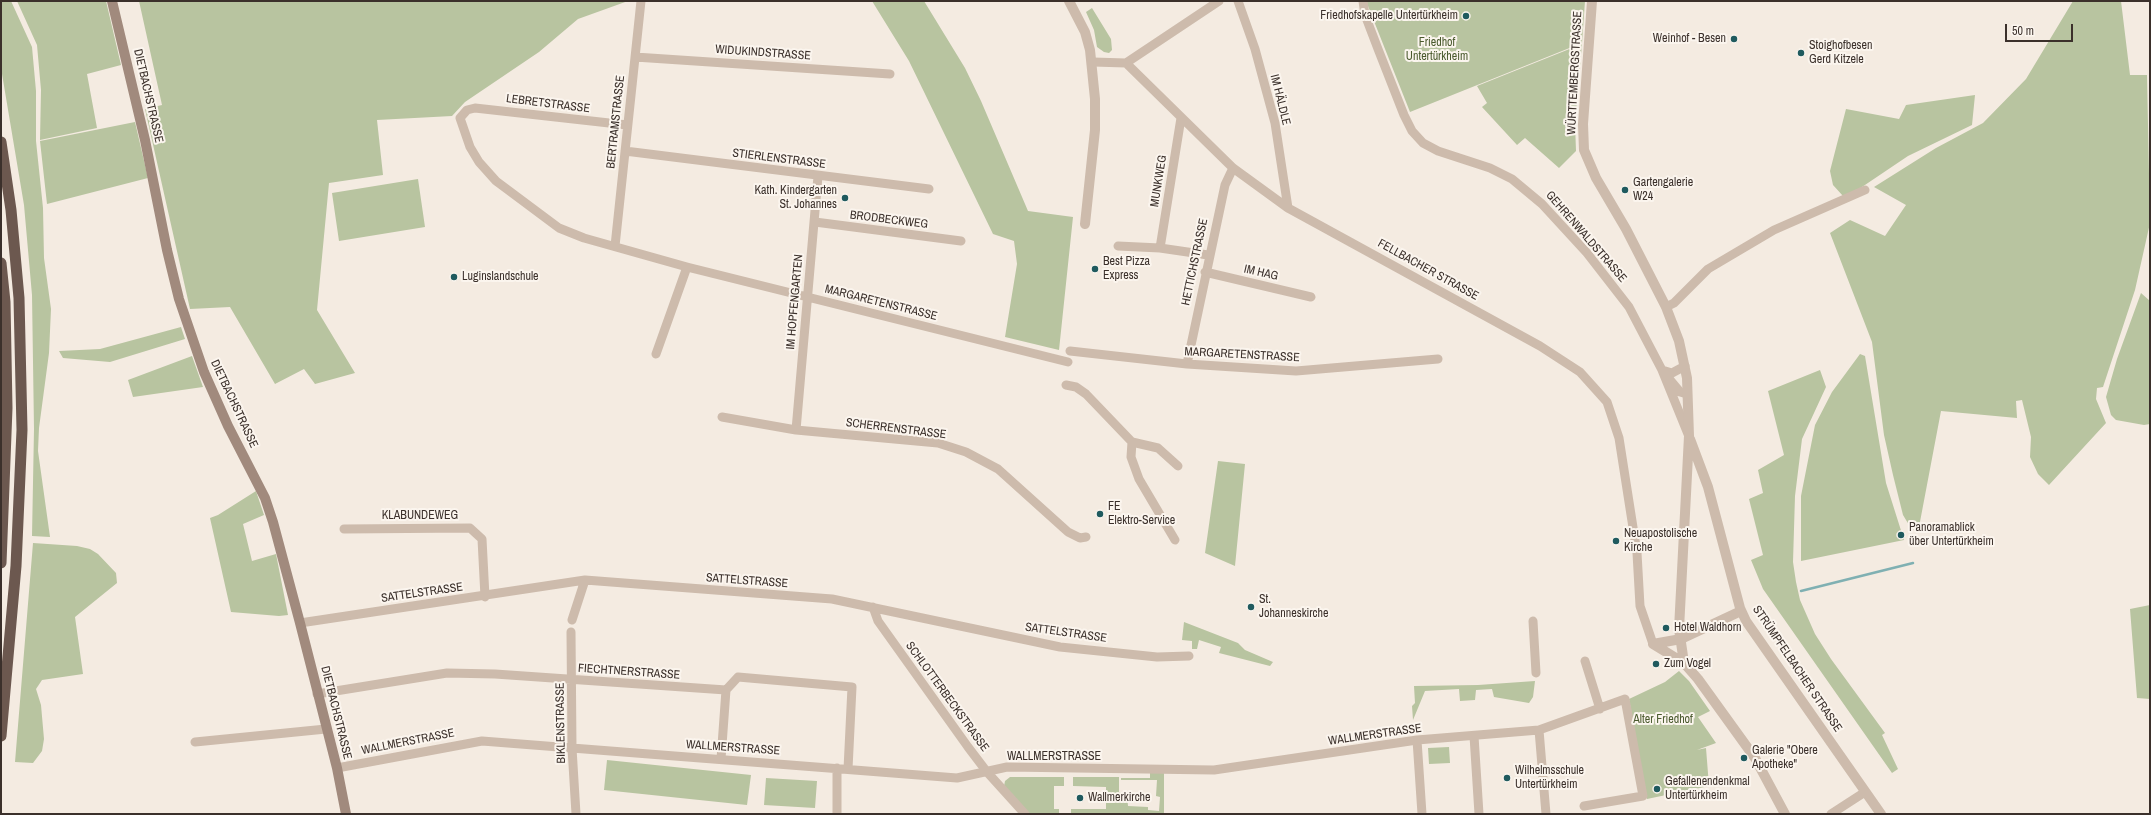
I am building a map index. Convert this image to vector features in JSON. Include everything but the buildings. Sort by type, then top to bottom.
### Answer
[{"type":"highway","points":[[1,142],[11,210],[19,298],[22,430],[16,566],[1,736]]},
{"type":"highway","points":[[1,262],[5,302],[7,408],[1,564]]},
{"type":"main road","name":"DIETBACHSTRASSE","points":[[112,1],[145,140],[167,250],[179,299],[204,372],[228,426],[265,498],[300,623],[337,768],[346,814]]},
{"type":"street","name":"BERTRAMSTRASSE","points":[[615,246],[641,1]]},
{"type":"street","points":[[1069,1],[1085,32],[1092,62],[1095,99],[1095,130],[1085,224]]},
{"type":"street","points":[[1092,62],[1126,63],[1219,1]]},
{"type":"street","name":"IM HÄLDLE","points":[[1238,1],[1255,49],[1275,123],[1288,208]]},
{"type":"street","name":"GEHRENWALDSTRASSE","points":[[1363,1],[1365,15],[1404,115],[1412,131],[1423,143],[1438,151],[1490,168],[1512,179],[1542,204],[1587,253],[1629,307],[1662,370],[1689,436]]},
{"type":"street","name":"WÜRTTEMBERGSTRASSE","points":[[1592,1],[1583,124],[1584,150],[1596,178],[1626,229],[1666,308],[1679,341],[1685,366],[1689,436]]},
{"type":"street","name":"WIDUKINDSTRASSE","points":[[635,57],[890,74]]},
{"type":"street","name":"FELLBACHER STRASSE","points":[[1126,63],[1233,168],[1288,208],[1540,346],[1580,372],[1607,402],[1619,438],[1637,553],[1640,606],[1653,644]]},
{"type":"street","name":"LEBRETSTRASSE","points":[[467,110],[476,108],[627,125]]},
{"type":"street","name":"MARGARETENSTRASSE","points":[[467,110],[460,118],[463,131],[479,162],[496,181],[559,228],[584,238],[687,267],[1068,362]]},
{"type":"street","name":"MUNKWEG","points":[[1160,248],[1181,118]]},
{"type":"street","name":"STIERLENSTRASSE","points":[[625,151],[929,189]]},
{"type":"street","name":"HETTICHSTRASSE","points":[[1187,364],[1208,255],[1225,185],[1233,168]]},
{"type":"street","name":"IM HOPFENGARTEN","points":[[796,430],[806,297],[818,176]]},
{"type":"street","points":[[1666,308],[1674,303],[1708,269],[1774,230],[1865,190]]},
{"type":"street","name":"BRODBECKWEG","points":[[814,222],[961,241]]},
{"type":"street","points":[[1118,246],[1160,248],[1208,255]]},
{"type":"street","points":[[656,354],[687,267]]},
{"type":"street","name":"IM HAG","points":[[1205,272],[1311,297]]},
{"type":"street","name":"MARGARETENSTRASSE","points":[[1070,351],[1187,364],[1296,371],[1438,359]]},
{"type":"street","points":[[1662,370],[1672,373],[1685,366]]},
{"type":"street","name":"GEHRENWALDSTRASSE","points":[[1662,370],[1680,392],[1687,394]]},
{"type":"street","points":[[1066,385],[1076,387],[1086,394],[1132,442],[1158,448],[1178,466]]},
{"type":"street","name":"SCHERRENSTRASSE","points":[[722,417],[796,430],[938,443],[966,452],[998,469],[1068,532],[1080,538],[1086,537]]},
{"type":"street","points":[[1684,663],[1679,628],[1689,436]]},
{"type":"street","name":"STRÜMPFELBACHER STRASSE","points":[[1689,436],[1708,487],[1741,611],[1746,621],[1881,814]]},
{"type":"street","points":[[1132,442],[1131,457],[1139,479],[1175,540]]},
{"type":"street","points":[[1686,484],[1692,480],[1699,480],[1708,487]]},
{"type":"street","name":"KLABUNDEWEG","points":[[344,528],[470,528],[482,539],[485,597]]},
{"type":"street","name":"SATTELSTRASSE","points":[[300,623],[485,597],[585,580],[832,599],[1060,647],[1158,657],[1189,656]]},
{"type":"street","points":[[572,620],[585,580]]},
{"type":"street","name":"SCHLOTTERBECKSTRASSE","points":[[873,607],[878,621],[987,772],[1025,814]]},
{"type":"street","points":[[1653,644],[1681,639],[1741,611]]},
{"type":"street","points":[[1533,621],[1536,673]]},
{"type":"street","name":"BIKLENSTRASSE","points":[[571,632],[572,748],[576,814]]},
{"type":"street","points":[[1653,644],[1684,663],[1698,679],[1739,735],[1786,814]]},
{"type":"street","points":[[1585,661],[1600,709]]},
{"type":"street","name":"FIECHTNERSTRASSE","points":[[317,694],[447,673],[495,674],[726,690]]},
{"type":"street","points":[[721,759],[726,690],[738,677],[852,687],[848,769]]},
{"type":"street","name":"WALLMERSTRASSE","points":[[337,768],[482,741],[957,778],[1007,767],[1214,770],[1416,740],[1539,730],[1625,700],[1643,796],[1584,806]]},
{"type":"street","points":[[195,742],[326,729]]},
{"type":"street","points":[[1539,730],[1546,814]]},
{"type":"street","points":[[1474,736],[1478,814]]},
{"type":"street","points":[[1416,740],[1422,814]]},
{"type":"street","points":[[837,768],[838,814]]},
{"type":"street","points":[[1831,814],[1865,792]]},
{"type":"green space","points":[[1,1],[11,1],[32,47],[36,91],[36,141],[43,208],[44,258],[51,309],[49,353],[39,428],[38,451],[50,537],[32,536],[34,429],[32,295],[24,205],[1,68]]},
{"type":"green space","points":[[17,1],[106,1],[121,65],[87,74],[97,128],[40,140],[41,90],[37,45]]},
{"type":"green space","points":[[139,1],[628,1],[578,19],[539,52],[465,102],[452,116],[377,120],[383,175],[329,183],[317,310],[355,373],[315,384],[304,369],[275,384],[230,307],[190,309],[145,109],[162,105]]},
{"type":"green space","points":[[872,1],[924,1],[965,68],[981,101],[1028,211],[1073,217],[1059,350],[1005,337],[1017,264],[1014,241],[993,234],[909,61]]},
{"type":"green space","name":"Friedhof Untertürkheim","points":[[1366,1],[1585,1],[1582,43],[1410,112]]},
{"type":"green space","points":[[2073,1],[2121,1],[2130,75],[2147,75],[2150,223],[2135,290],[2103,387],[2097,388],[2096,399],[2106,423],[2049,485],[2038,474],[2030,457],[2031,437],[2022,400],[2016,401],[2017,418],[1941,411],[1919,527],[1912,530],[1903,515],[1884,435],[1872,342],[1830,233],[1850,220],[1885,236],[1906,205],[1874,187],[1936,148],[1983,123],[2026,79]]},
{"type":"green space","points":[[1092,8],[1111,39],[1112,50],[1109,53],[1104,52],[1097,47],[1094,30],[1086,12]]},
{"type":"green space","points":[[1582,44],[1575,124],[1576,151],[1559,168],[1525,138],[1517,145],[1482,107],[1487,103],[1477,86]]},
{"type":"green space","points":[[1975,95],[1972,125],[1908,156],[1859,189],[1843,196],[1833,185],[1830,171],[1846,109],[1899,119],[1906,105]]},
{"type":"green space","points":[[135,122],[148,178],[47,204],[40,141]]},
{"type":"green space","points":[[418,179],[425,227],[339,241],[332,193]]},
{"type":"green space","points":[[2141,293],[2150,301],[2150,424],[2144,425],[2116,420],[2111,415],[2106,397],[2117,359]]},
{"type":"green space","points":[[181,327],[185,339],[110,362],[63,358],[59,351],[100,349]]},
{"type":"green space","points":[[1860,354],[1865,356],[1886,483],[1904,540],[1801,561],[1801,496],[1815,425],[1832,392]]},
{"type":"green space","points":[[192,356],[203,387],[133,397],[128,380]]},
{"type":"green space","points":[[1820,370],[1826,387],[1802,439],[1795,496],[1793,562],[1796,582],[1800,600],[1815,634],[1831,659],[1885,733],[1882,735],[1898,769],[1892,773],[1763,589],[1751,560],[1763,555],[1749,499],[1763,493],[1758,470],[1784,455],[1768,391]]},
{"type":"green space","points":[[1218,461],[1245,464],[1235,566],[1205,553]]},
{"type":"green space","points":[[256,491],[264,515],[243,524],[252,561],[276,554],[288,615],[279,616],[231,612],[210,518],[218,515]]},
{"type":"green space","points":[[33,543],[77,546],[90,549],[98,554],[116,573],[117,583],[75,617],[83,674],[42,680],[36,689],[41,705],[44,739],[42,751],[33,763],[15,762]]},
{"type":"green space","points":[[2150,605],[2150,699],[2137,698],[2130,609]]},
{"type":"green space","points":[[1184,622],[1238,643],[1245,650],[1273,662],[1270,666],[1219,653],[1221,647],[1199,640],[1197,649],[1192,649],[1192,641],[1182,640]]},
{"type":"green space","name":"Alter Friedhof","points":[[1679,671],[1689,681],[1710,711],[1698,717],[1716,743],[1697,750],[1706,748],[1709,786],[1647,799],[1629,699],[1665,682]]},
{"type":"green space","points":[[1535,681],[1533,697],[1529,703],[1494,697],[1492,689],[1476,690],[1475,700],[1460,701],[1459,689],[1425,691],[1413,720],[1412,706],[1415,703],[1414,686],[1478,685]]},
{"type":"green space","points":[[1449,747],[1450,763],[1429,764],[1428,748]]},
{"type":"green space","points":[[607,760],[751,775],[747,805],[604,790]]},
{"type":"green space","points":[[1150,772],[1164,772],[1164,814],[1071,814],[1071,809],[1106,809],[1106,787],[1073,786],[1073,777],[1119,777],[1119,792],[1127,793],[1128,806],[1148,807],[1148,810],[1159,811],[1160,797],[1156,796],[1157,780],[1121,780],[1121,778],[1150,778]]},
{"type":"green space","points":[[1010,777],[1064,777],[1064,786],[1054,786],[1054,809],[1059,809],[1059,814],[1030,814],[1004,786],[1005,781]]},
{"type":"green space","points":[[766,778],[817,781],[815,808],[764,805]]},
{"type":"waterway","points":[[1801,591],[1913,563]]},
{"type":"place","name":"Friedhofskapelle Untertürkheim","points":[[1466,16]]},
{"type":"place","name":"Weinhof - Besen","points":[[1734,39]]},
{"type":"place","name":"Stoighofbesen Gerd Kitzele","points":[[1801,53]]},
{"type":"place","name":"Gartengalerie W24","points":[[1625,190]]},
{"type":"place","name":"Kath. Kindergarten St. Johannes","points":[[845,198]]},
{"type":"place","name":"Best Pizza Express","points":[[1095,269]]},
{"type":"place","name":"Luginslandschule","points":[[454,277]]},
{"type":"place","name":"FE Elektro-Service","points":[[1100,514]]},
{"type":"place","name":"Panoramablick über Untertürkheim","points":[[1901,535]]},
{"type":"place","name":"Neuapostolische Kirche","points":[[1616,541]]},
{"type":"place","name":"St. Johanneskirche","points":[[1251,607]]},
{"type":"place","name":"Hotel Waldhorn","points":[[1666,628]]},
{"type":"place","name":"Zum Vogel","points":[[1656,664]]},
{"type":"place","name":"Galerie \"Obere Apotheke\"","points":[[1744,758]]},
{"type":"place","name":"Wilhelmsschule Untertürkheim","points":[[1507,778]]},
{"type":"place","name":"Gefallenendenkmal Untertürkheim","points":[[1657,789]]},
{"type":"place","name":"Wallmerkirche","points":[[1080,798]]}]
